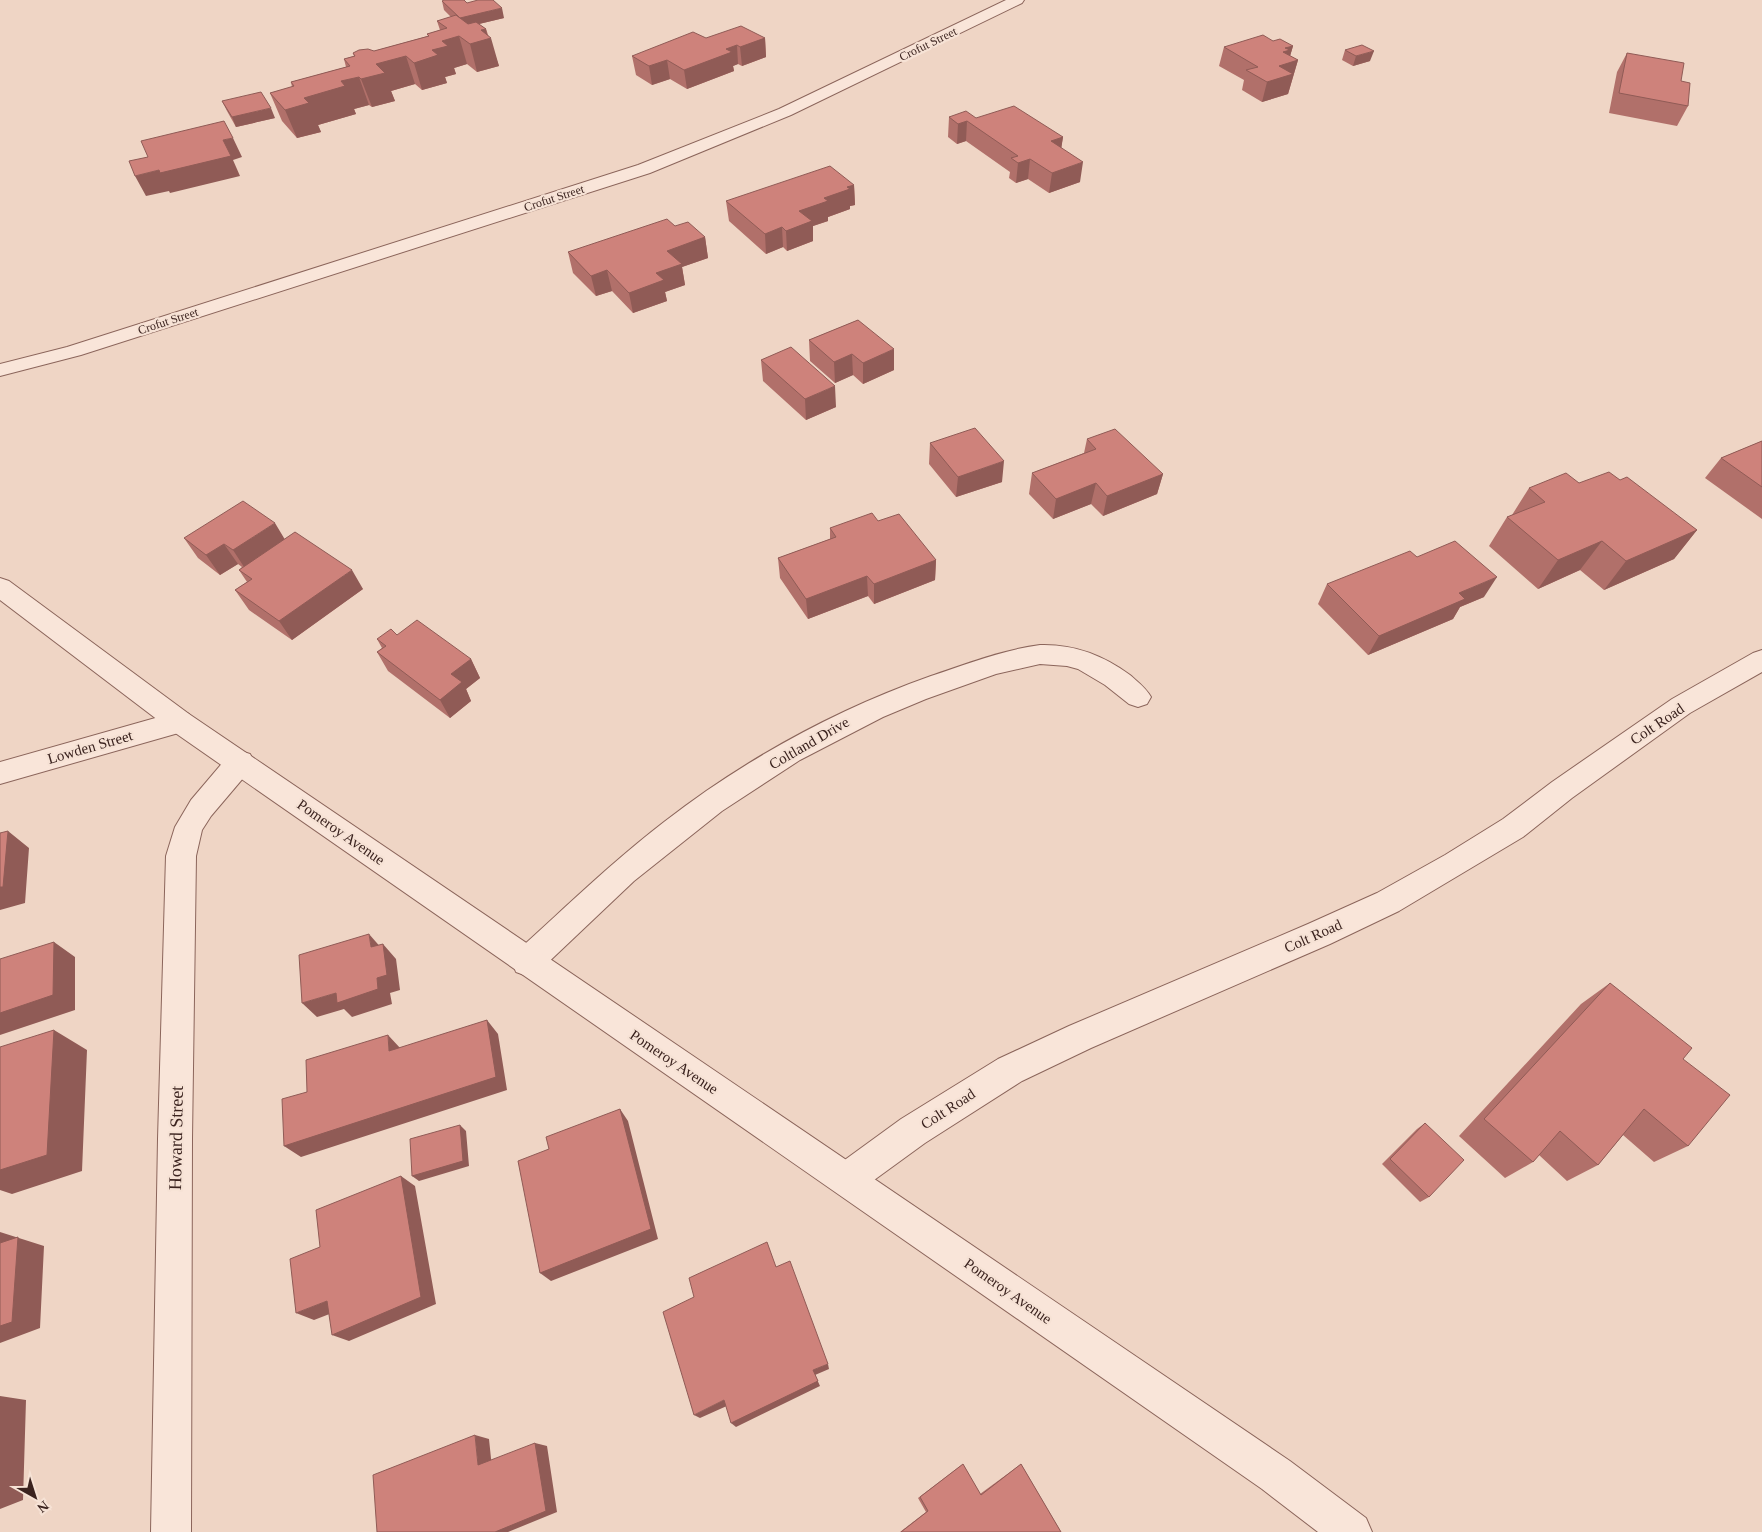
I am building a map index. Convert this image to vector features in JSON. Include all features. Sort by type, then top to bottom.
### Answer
[{"type":"street","name":"Crofut Street","points":[[0,370],[74,351],[644,169],[785,112],[1017,0]]},
{"type":"street","name":"Crofut Street","points":[[0,381],[74,351]]},
{"type":"street","name":"Pomeroy Avenue","points":[[0,588],[180,722],[1276,1475],[1352,1532]]},
{"type":"street","name":"Coltland Drive","points":[[527,962],[638,859],[716,799],[797,748],[853,718],[946,680],[1005,661],[1050,654],[1082,660],[1100,668],[1138,697]]},
{"type":"street","name":"Colt Road","points":[[847,1179],[929,1120],[1010,1070],[1080,1037],[1319,934],[1388,902],[1438,874],[1513,828],[1562,790],[1681,706],[1762,660]]},
{"type":"street","name":"Lowden Street","points":[[0,773],[180,722]]},
{"type":"street","name":"Howard Street","points":[[171,1532],[175,1138],[182,856],[190,827],[201,808],[240,762]]},
{"type":"building","points":[[464,0],[467,3],[478,0],[493,0],[502,8],[460,18],[442,1]]},
{"type":"building","points":[[456,15],[468,24],[476,22],[486,29],[481,30],[491,38],[470,44],[459,36],[442,41],[448,46],[432,50],[438,55],[414,63],[406,56],[376,64],[385,73],[361,79],[359,77],[341,81],[345,86],[304,98],[309,103],[285,110],[270,93],[294,86],[291,82],[350,66],[344,59],[355,56],[353,53],[359,50],[368,49],[374,51],[429,36],[427,34],[447,28],[437,21]]},
{"type":"building","points":[[741,26],[765,38],[740,47],[737,45],[726,49],[732,52],[684,70],[667,60],[649,66],[632,56],[693,32],[706,38]]},
{"type":"building","points":[[1263,35],[1273,41],[1280,39],[1293,46],[1285,48],[1290,50],[1283,52],[1298,60],[1279,66],[1293,74],[1267,82],[1246,70],[1258,67],[1224,47]]},
{"type":"building","points":[[1362,45],[1374,51],[1356,56],[1345,50]]},
{"type":"building","points":[[1627,53],[1684,63],[1681,81],[1690,83],[1688,106],[1619,93]]},
{"type":"building","points":[[261,92],[271,108],[232,117],[222,101]]},
{"type":"building","points":[[1014,106],[1063,137],[1051,141],[1083,162],[1052,173],[1030,159],[1018,163],[1011,158],[1018,156],[967,121],[958,124],[949,117],[966,111],[976,118]]},
{"type":"building","points":[[224,121],[233,138],[223,140],[231,156],[160,173],[159,170],[135,176],[129,161],[148,157],[141,141]]},
{"type":"building","points":[[830,166],[854,185],[847,187],[850,189],[824,198],[828,201],[799,211],[812,221],[786,231],[782,227],[765,234],[726,201]]},
{"type":"building","points":[[667,219],[675,226],[688,222],[705,237],[667,251],[682,264],[656,273],[664,280],[629,293],[607,270],[591,276],[568,252]]},
{"type":"building","points":[[858,320],[894,349],[863,363],[852,354],[834,362],[809,340]]},
{"type":"building","points":[[791,347],[835,386],[805,399],[761,360]]},
{"type":"building","points":[[975,428],[1004,461],[958,477],[930,443]]},
{"type":"building","points":[[1115,429],[1163,474],[1107,496],[1096,483],[1056,499],[1032,473],[1096,449],[1087,439]]},
{"type":"building","points":[[1762,441],[1762,487],[1721,458]]},
{"type":"building","points":[[1609,472],[1620,480],[1627,477],[1697,530],[1626,561],[1602,541],[1558,560],[1507,517],[1545,502],[1529,488],[1566,473],[1579,483]]},
{"type":"building","points":[[243,501],[275,523],[233,550],[224,544],[206,555],[184,538]]},
{"type":"building","points":[[872,513],[878,521],[899,514],[936,560],[874,584],[867,576],[806,599],[778,558],[836,537],[830,528]]},
{"type":"building","points":[[295,532],[352,570],[279,621],[235,590],[252,579],[239,570]]},
{"type":"building","points":[[1455,541],[1497,577],[1459,593],[1465,599],[1379,636],[1327,584],[1410,551],[1417,557]]},
{"type":"building","points":[[417,620],[471,659],[451,674],[462,682],[440,700],[377,652],[386,646],[377,639],[391,629],[397,635]]},
{"type":"building","points":[[8,831],[3,887],[0,887],[0,833]]},
{"type":"building","points":[[369,934],[371,947],[383,944],[387,975],[377,978],[378,989],[337,1003],[336,993],[302,1003],[299,955]]},
{"type":"building","points":[[54,942],[53,995],[0,1013],[0,959]]},
{"type":"building","points":[[1610,983],[1692,1048],[1683,1059],[1730,1095],[1688,1146],[1644,1109],[1598,1165],[1560,1131],[1533,1162],[1484,1119]]},
{"type":"building","points":[[487,1020],[496,1077],[284,1146],[282,1099],[307,1092],[306,1060],[388,1035],[389,1051]]},
{"type":"building","points":[[54,1030],[47,1155],[0,1170],[0,1047]]},
{"type":"building","points":[[620,1109],[651,1229],[540,1273],[518,1161],[549,1149],[546,1137]]},
{"type":"building","points":[[1425,1123],[1464,1160],[1429,1197],[1390,1159]]},
{"type":"building","points":[[460,1125],[463,1161],[412,1176],[410,1139]]},
{"type":"building","points":[[401,1176],[421,1297],[332,1335],[327,1301],[296,1313],[290,1259],[320,1247],[316,1210]]},
{"type":"building","points":[[18,1237],[12,1322],[0,1326],[0,1243]]},
{"type":"building","points":[[767,1242],[776,1267],[790,1261],[828,1364],[813,1370],[818,1381],[731,1423],[724,1400],[694,1415],[663,1312],[694,1297],[689,1278]]},
{"type":"building","points":[[475,1435],[478,1465],[535,1443],[546,1511],[495,1532],[377,1532],[373,1475]]},
{"type":"building","points":[[963,1464],[981,1495],[1021,1464],[1061,1532],[901,1532],[928,1511],[920,1497]]}]
